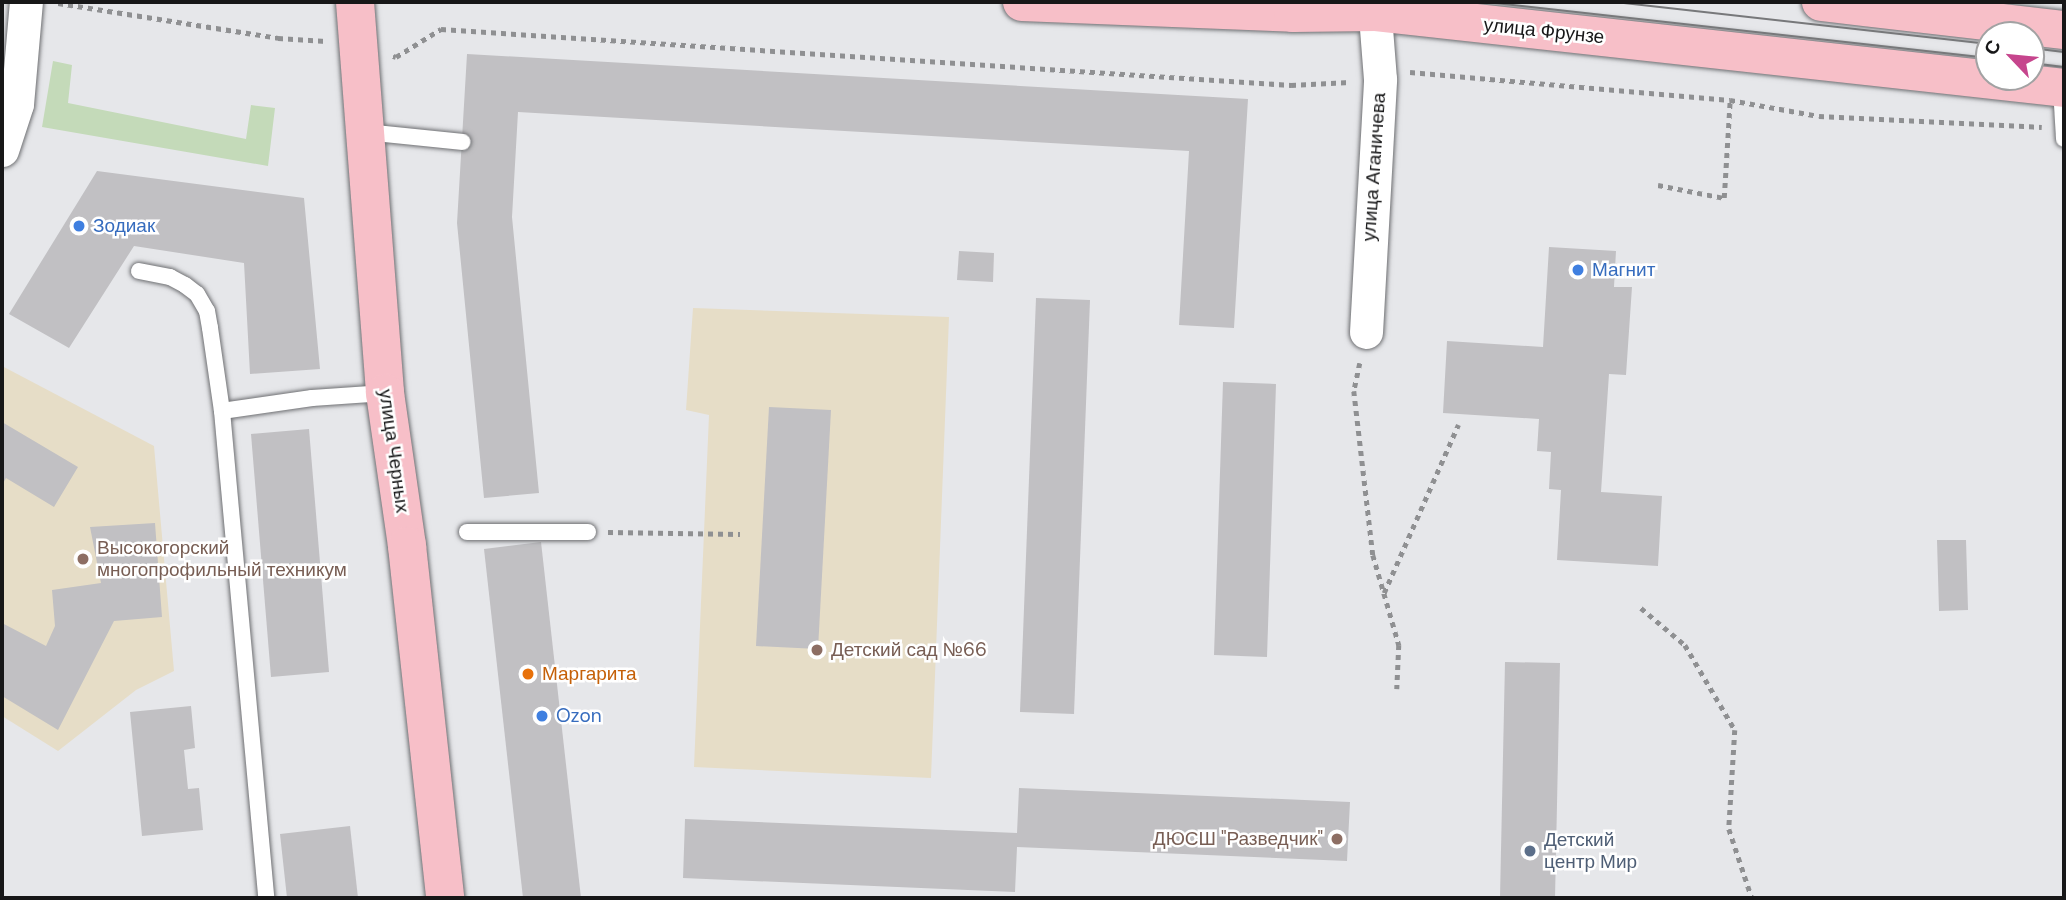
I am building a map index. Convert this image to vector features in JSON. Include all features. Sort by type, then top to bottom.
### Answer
[{"type":"main road","name":"улица Черных","points":[[355,2],[385,393],[407,546],[445,898]]},
{"type":"main road","name":"улица Фрунзе","points":[[1022,2],[1293,13],[1375,7],[2063,88]]},
{"type":"main road","points":[[1821,2],[2064,30]]},
{"type":"street","points":[[2,150],[17,104],[26,2]]},
{"type":"street","name":"улица Аганичева","points":[[1366,332],[1380,79],[1375,7]]},
{"type":"lane","points":[[2063,88],[2064,133]]},
{"type":"lane","points":[[363,132],[462,142]]},
{"type":"lane","points":[[139,271],[170,277],[185,285],[202,303],[210,327],[222,411],[266,898]]},
{"type":"lane","points":[[222,411],[312,398],[385,393]]},
{"type":"lane","points":[[467,532],[588,532]]},
{"type":"path","points":[[49,2],[358,47],[396,57],[441,29],[1291,85],[1380,79],[1417,71],[1730,100],[1819,116],[2064,133]]},
{"type":"path","points":[[1658,185],[1724,198],[1730,100]]},
{"type":"path","points":[[1366,332],[1354,391],[1373,555],[1399,645],[1397,689]]},
{"type":"path","points":[[1384,594],[1458,425]]},
{"type":"path","points":[[588,532],[740,534]]},
{"type":"path","points":[[1641,608],[1685,645],[1735,730],[1729,829],[1752,898]]},
{"type":"shaded area","name":"Детский сад №66","points":[[693,308],[949,317],[931,778],[694,767],[709,415],[686,410]]},
{"type":"shaded area","name":"Высокогорский многопрофильный техникум","points":[[2,366],[154,446],[174,671],[136,690],[58,751],[2,716]]},
{"type":"green space","points":[[53,61],[72,65],[68,103],[246,139],[251,105],[275,108],[268,166],[42,127]]},
{"type":"building","points":[[467,54],[1248,99],[1234,328],[1179,325],[1189,151],[518,112],[512,217],[539,493],[484,498],[457,223]]},
{"type":"building","points":[[97,171],[304,198],[320,369],[250,374],[244,263],[134,246],[69,348],[9,314]]},
{"type":"building","points":[[1549,247],[1616,251],[1614,287],[1632,287],[1626,375],[1609,374],[1601,492],[1662,496],[1658,566],[1557,560],[1561,490],[1549,489],[1551,452],[1537,451],[1539,419],[1443,413],[1447,341],[1543,347]]},
{"type":"building","points":[[959,251],[994,253],[993,282],[957,280]]},
{"type":"building","points":[[1036,298],[1090,300],[1074,714],[1020,712]]},
{"type":"building","points":[[1223,382],[1276,384],[1267,657],[1214,655]]},
{"type":"building","points":[[769,407],[831,410],[818,649],[756,646]]},
{"type":"building","points":[[2,422],[78,467],[54,507],[6,478],[2,485]]},
{"type":"building","points":[[309,429],[329,672],[271,677],[251,434]]},
{"type":"building","points":[[155,523],[162,617],[114,621],[58,730],[2,696],[2,623],[46,646],[55,626],[52,590],[101,583],[90,527]]},
{"type":"building","points":[[1937,540],[1966,540],[1968,610],[1939,611]]},
{"type":"building","points":[[541,542],[581,898],[523,898],[484,549]]},
{"type":"building","points":[[1505,662],[1560,663],[1555,898],[1500,898]]},
{"type":"building","points":[[191,706],[195,748],[184,750],[188,789],[199,788],[203,830],[142,836],[130,712]]},
{"type":"building","points":[[1019,788],[1350,802],[1347,861],[1017,847],[1015,892],[683,878],[685,819],[1017,833]]},
{"type":"building","points":[[350,826],[358,898],[287,898],[280,834]]},
{"type":"tram line","points":[[1486,2],[1975,56]]},
{"type":"tram line","points":[[1615,2],[1975,42]]},
{"type":"tram line","points":[[2045,50],[2064,52]]},
{"type":"tram line","points":[[2045,65],[2064,67]]},
{"type":"place","name":"Зодиак","points":[[79,226]]},
{"type":"place","name":"Магнит","points":[[1578,270]]},
{"type":"place","name":"Высокогорский многопрофильный техникум","points":[[83,559]]},
{"type":"place","name":"Детский сад №66","points":[[817,650]]},
{"type":"place","name":"Маргарита","points":[[528,674]]},
{"type":"place","name":"Ozon","points":[[542,716]]},
{"type":"place","name":"ДЮСШ \"Разведчик\"","points":[[1337,839]]},
{"type":"place","name":"Детский центр Мир","points":[[1530,851]]}]
